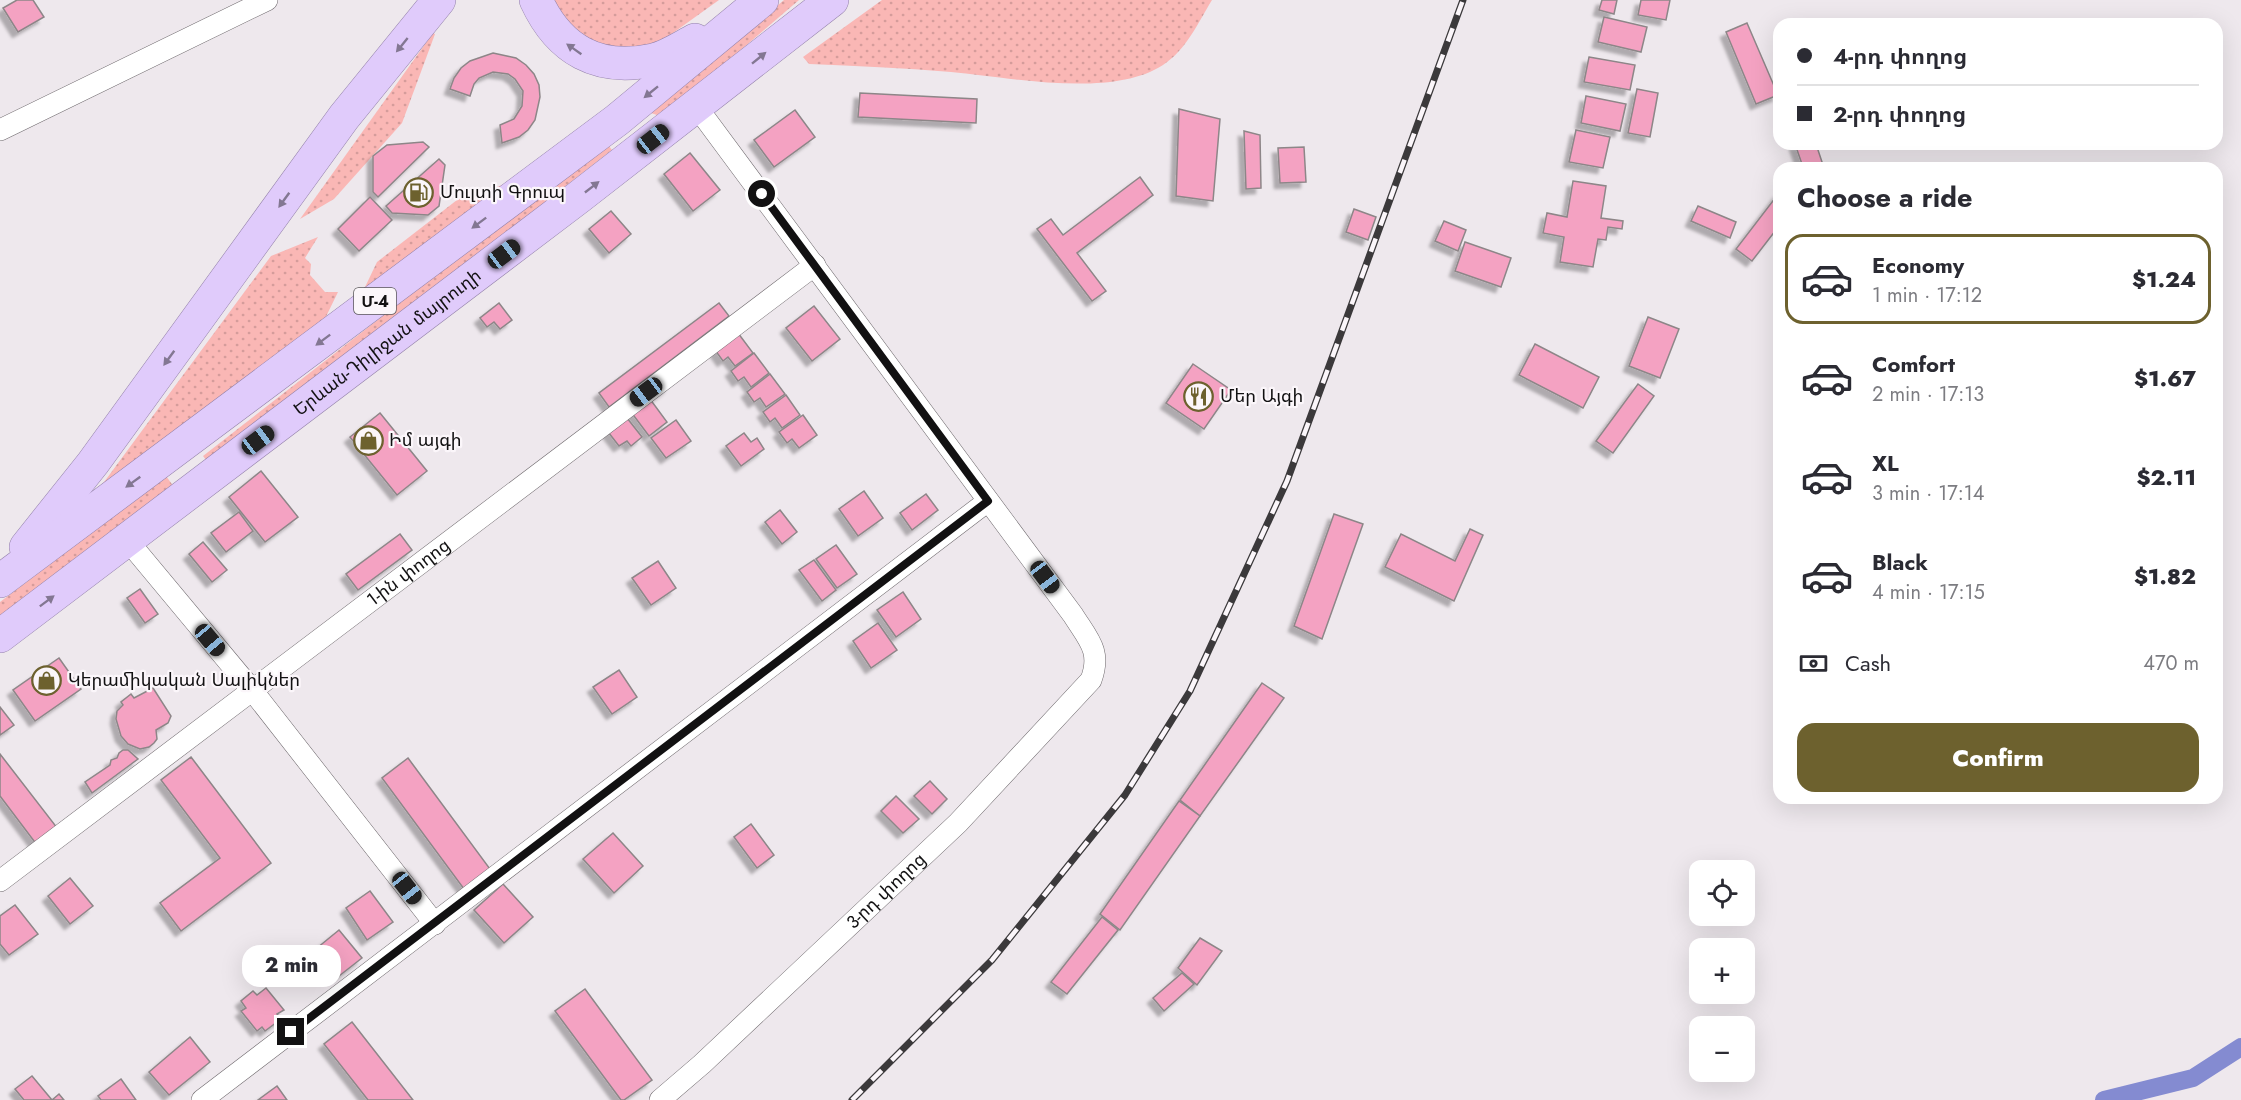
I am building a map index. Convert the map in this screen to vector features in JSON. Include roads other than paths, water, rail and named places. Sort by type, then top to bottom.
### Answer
[{"type":"highway","points":[[0,580],[93,463],[344,117],[439,0]]},
{"type":"highway","points":[[536,0],[545,20],[562,41],[584,56],[619,65],[655,60],[754,8]]},
{"type":"highway","name":"Երևան-Դիլիջան մայրուղի","points":[[0,636],[639,150],[831,0]]},
{"type":"highway","name":"Մ-4","points":[[0,580],[617,120],[754,8]]},
{"type":"highway","points":[[617,120],[629,120],[639,126],[642,137],[639,150]]},
{"type":"highway","points":[[177,450],[175,463],[178,475],[188,481],[201,483]]},
{"type":"street","points":[[0,130],[267,0]]},
{"type":"street","points":[[202,1100],[988,501],[696,106]]},
{"type":"street","name":"1-ին փողոց","points":[[0,881],[815,265]]},
{"type":"street","name":"3-րդ փողոց","points":[[660,1100],[702,1064],[958,823],[1091,680],[1095,669],[1094,650],[1073,615],[988,501]]},
{"type":"street","points":[[128,540],[252,690],[435,924]]},
{"type":"waterway","points":[[2104,1100],[2193,1078],[2241,1047]]},
{"type":"railway","points":[[852,1100],[992,960],[1125,795],[1190,691],[1287,481],[1463,0]]},
{"type":"place","name":"Մուլտի Գրուպ","points":[[419,192]]},
{"type":"place","name":"Մեր Այգի","points":[[1199,396]]},
{"type":"place","name":"Իմ այգի","points":[[368,440]]},
{"type":"place","name":"Կերամիկական Սալիկներ","points":[[47,680]]}]
